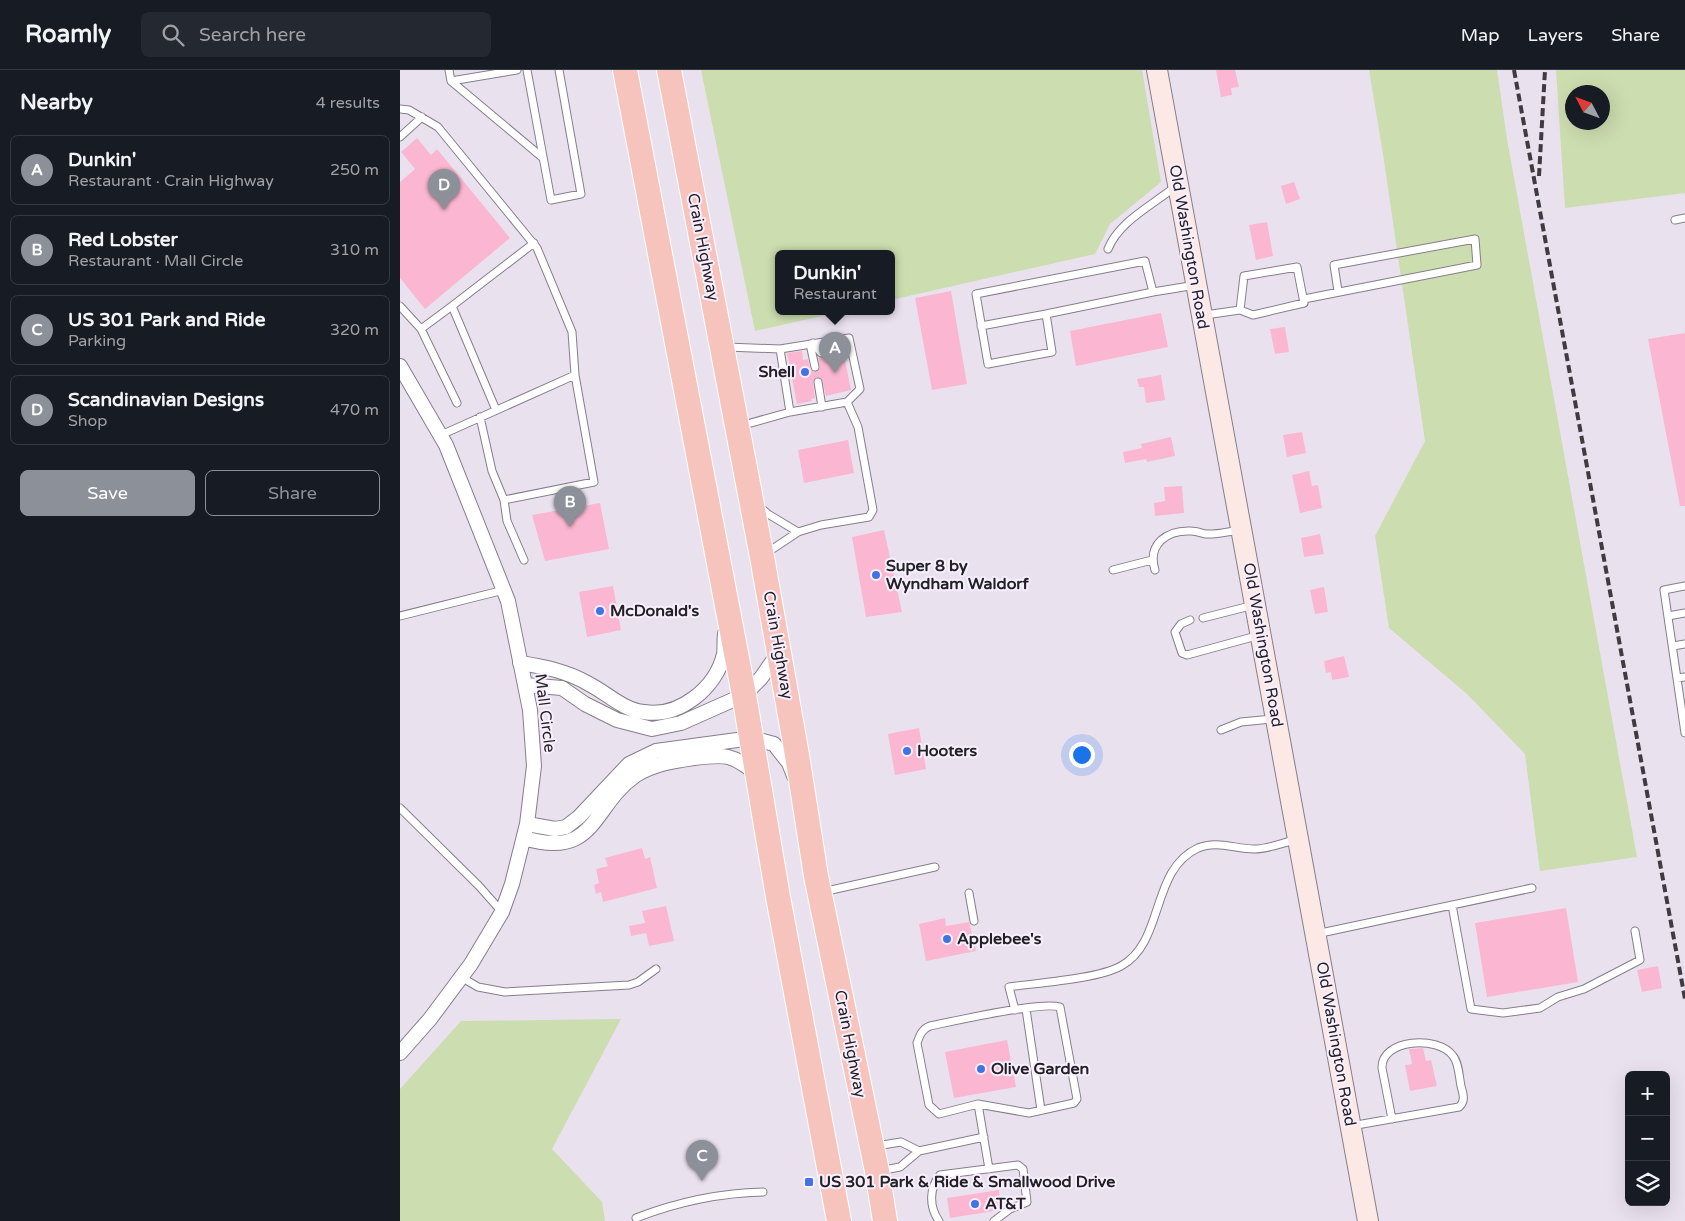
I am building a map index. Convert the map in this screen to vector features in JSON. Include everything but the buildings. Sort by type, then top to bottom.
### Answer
[{"type":"highway","points":[[625,70],[752,738],[839,1221]]},
{"type":"highway","name":"Crain Highway","points":[[669,70],[762,556],[819,892],[877,1171],[885,1221]]},
{"type":"main road","name":"Old Washington Road","points":[[1157,70],[1368,1221]]},
{"type":"street","name":"Mall Circle","points":[[400,366],[441,435],[464,487],[504,590],[530,710],[534,766],[526,831],[512,884],[502,912],[488,938],[461,977],[430,1019],[400,1053]]},
{"type":"street","points":[[520,663],[554,668],[590,684],[624,705],[644,712],[676,708],[706,688],[718,670],[724,654],[726,606]]},
{"type":"street","points":[[525,685],[562,688],[586,704],[618,720],[652,729],[681,722],[744,695],[761,678],[779,652]]},
{"type":"street","points":[[526,831],[566,827],[579,817],[624,768],[649,753],[675,746],[752,738],[774,744],[789,764],[804,798]]},
{"type":"street","points":[[526,831],[542,844],[558,844],[575,839],[590,828],[621,790],[636,776],[661,763],[722,754],[741,762],[758,775]]},
{"type":"lane","points":[[449,70],[451,81],[543,158]]},
{"type":"lane","points":[[451,81],[517,70]]},
{"type":"lane","points":[[527,70],[551,200],[581,194],[559,70]]},
{"type":"lane","points":[[400,109],[409,110],[438,127],[534,243],[572,332],[575,375],[594,482],[504,500]]},
{"type":"lane","points":[[400,137],[422,117]]},
{"type":"lane","points":[[1108,249],[1110,243],[1133,219],[1178,184]]},
{"type":"lane","points":[[1675,220],[1685,218]]},
{"type":"lane","points":[[1304,299],[1478,265],[1475,239],[1334,265],[1338,291]]},
{"type":"lane","points":[[421,329],[534,243]]},
{"type":"lane","points":[[1046,314],[1052,352],[988,364],[976,294],[1145,261],[1153,292]]},
{"type":"lane","points":[[1202,315],[1240,310],[1253,316],[1304,303],[1297,267],[1244,276],[1240,310]]},
{"type":"lane","points":[[981,326],[1196,285]]},
{"type":"lane","points":[[400,306],[421,329],[457,403]]},
{"type":"lane","points":[[452,306],[496,410]]},
{"type":"lane","points":[[722,347],[780,349],[848,338],[860,389],[847,402],[790,412],[737,426]]},
{"type":"lane","points":[[812,343],[822,353],[851,348]]},
{"type":"lane","points":[[812,343],[815,367]]},
{"type":"lane","points":[[780,349],[786,364],[791,392],[790,412]]},
{"type":"lane","points":[[441,435],[575,375]]},
{"type":"lane","points":[[810,389],[818,385],[822,407]]},
{"type":"lane","points":[[762,556],[798,532],[821,525],[869,517],[872,514],[873,510],[858,427],[847,402]]},
{"type":"lane","points":[[480,417],[492,471],[504,500],[507,521],[524,560]]},
{"type":"lane","points":[[750,497],[768,514],[798,532]]},
{"type":"lane","points":[[1155,570],[1152,560],[1155,549],[1162,539],[1171,532],[1194,531],[1206,534],[1241,530]]},
{"type":"lane","points":[[1112,570],[1152,560]]},
{"type":"lane","points":[[1685,586],[1664,590],[1672,646],[1681,678],[1685,733]]},
{"type":"lane","points":[[400,616],[504,590]]},
{"type":"lane","points":[[1203,618],[1255,605]]},
{"type":"lane","points":[[1668,616],[1685,613]]},
{"type":"lane","points":[[1190,620],[1181,624],[1175,632],[1182,653],[1187,654],[1260,635]]},
{"type":"lane","points":[[1672,646],[1685,644]]},
{"type":"lane","points":[[1221,730],[1247,720],[1276,718]]},
{"type":"lane","points":[[400,808],[479,886],[502,912]]},
{"type":"lane","points":[[1015,1010],[1009,987],[1114,970],[1135,956],[1145,941],[1166,885],[1173,873],[1183,859],[1198,848],[1217,845],[1254,850],[1298,839]]},
{"type":"lane","points":[[819,892],[935,866]]},
{"type":"lane","points":[[1316,934],[1532,888]]},
{"type":"lane","points":[[969,893],[974,921]]},
{"type":"lane","points":[[1452,905],[1471,1009],[1503,1013],[1540,1008],[1558,997],[1584,989],[1640,960],[1635,931]]},
{"type":"lane","points":[[461,977],[478,987],[505,992],[623,986],[638,982],[656,969]]},
{"type":"lane","points":[[1055,1006],[1060,1008],[1078,1095],[1074,1103],[1028,1112],[978,1104],[939,1114],[929,1105],[917,1043],[921,1033],[930,1026],[1015,1010],[1055,1006]]},
{"type":"lane","points":[[1026,1009],[1041,1110]]},
{"type":"lane","points":[[1351,1126],[1392,1119],[1461,1105],[1464,1098],[1455,1058],[1448,1050],[1428,1041],[1393,1048],[1386,1054],[1382,1059],[1382,1068],[1392,1119]]},
{"type":"lane","points":[[978,1104],[989,1169]]},
{"type":"lane","points":[[877,1171],[900,1167],[919,1151],[984,1137]]},
{"type":"lane","points":[[871,1147],[901,1142],[919,1151]]},
{"type":"lane","points":[[939,1221],[935,1215],[931,1192],[935,1181],[940,1175],[1018,1165],[1023,1169],[1027,1202],[1010,1208],[994,1221]]},
{"type":"lane","points":[[636,1218],[657,1210],[698,1200],[734,1193],[763,1192]]},
{"type":"green space","points":[[701,70],[1142,70],[1161,182],[1110,224],[1095,254],[895,299],[895,250],[775,250],[775,315],[826,315],[755,331]]},
{"type":"green space","points":[[1369,70],[1497,70],[1507,139],[1637,857],[1540,871],[1525,754],[1467,694],[1389,628],[1375,536],[1425,441]]},
{"type":"green space","points":[[1556,70],[1685,70],[1685,193],[1565,208]]},
{"type":"green space","points":[[621,1019],[552,1149],[602,1202],[605,1221],[400,1221],[400,1089],[461,1021]]},
{"type":"railway","points":[[1514,70],[1685,999]]},
{"type":"railway","points":[[1539,176],[1545,70]]},
{"type":"place","name":"Scandinavian Designs","points":[[444,210]]},
{"type":"place","name":"Shell","points":[[805,372]]},
{"type":"place","name":"Dunkin'","points":[[835,373]]},
{"type":"place","name":"Red Lobster","points":[[570,527]]},
{"type":"place","name":"Super 8 by Wyndham Waldorf","points":[[876,575]]},
{"type":"place","name":"McDonald's","points":[[600,611]]},
{"type":"place","name":"Hooters","points":[[907,751]]},
{"type":"place","name":"Applebee's","points":[[947,939]]},
{"type":"place","name":"Olive Garden","points":[[981,1069]]},
{"type":"place","name":"US 301 Park and Ride","points":[[702,1181]]},
{"type":"place","name":"US 301 Park & Ride & Smallwood Drive","points":[[809,1182]]},
{"type":"place","name":"AT&T","points":[[975,1204]]}]
